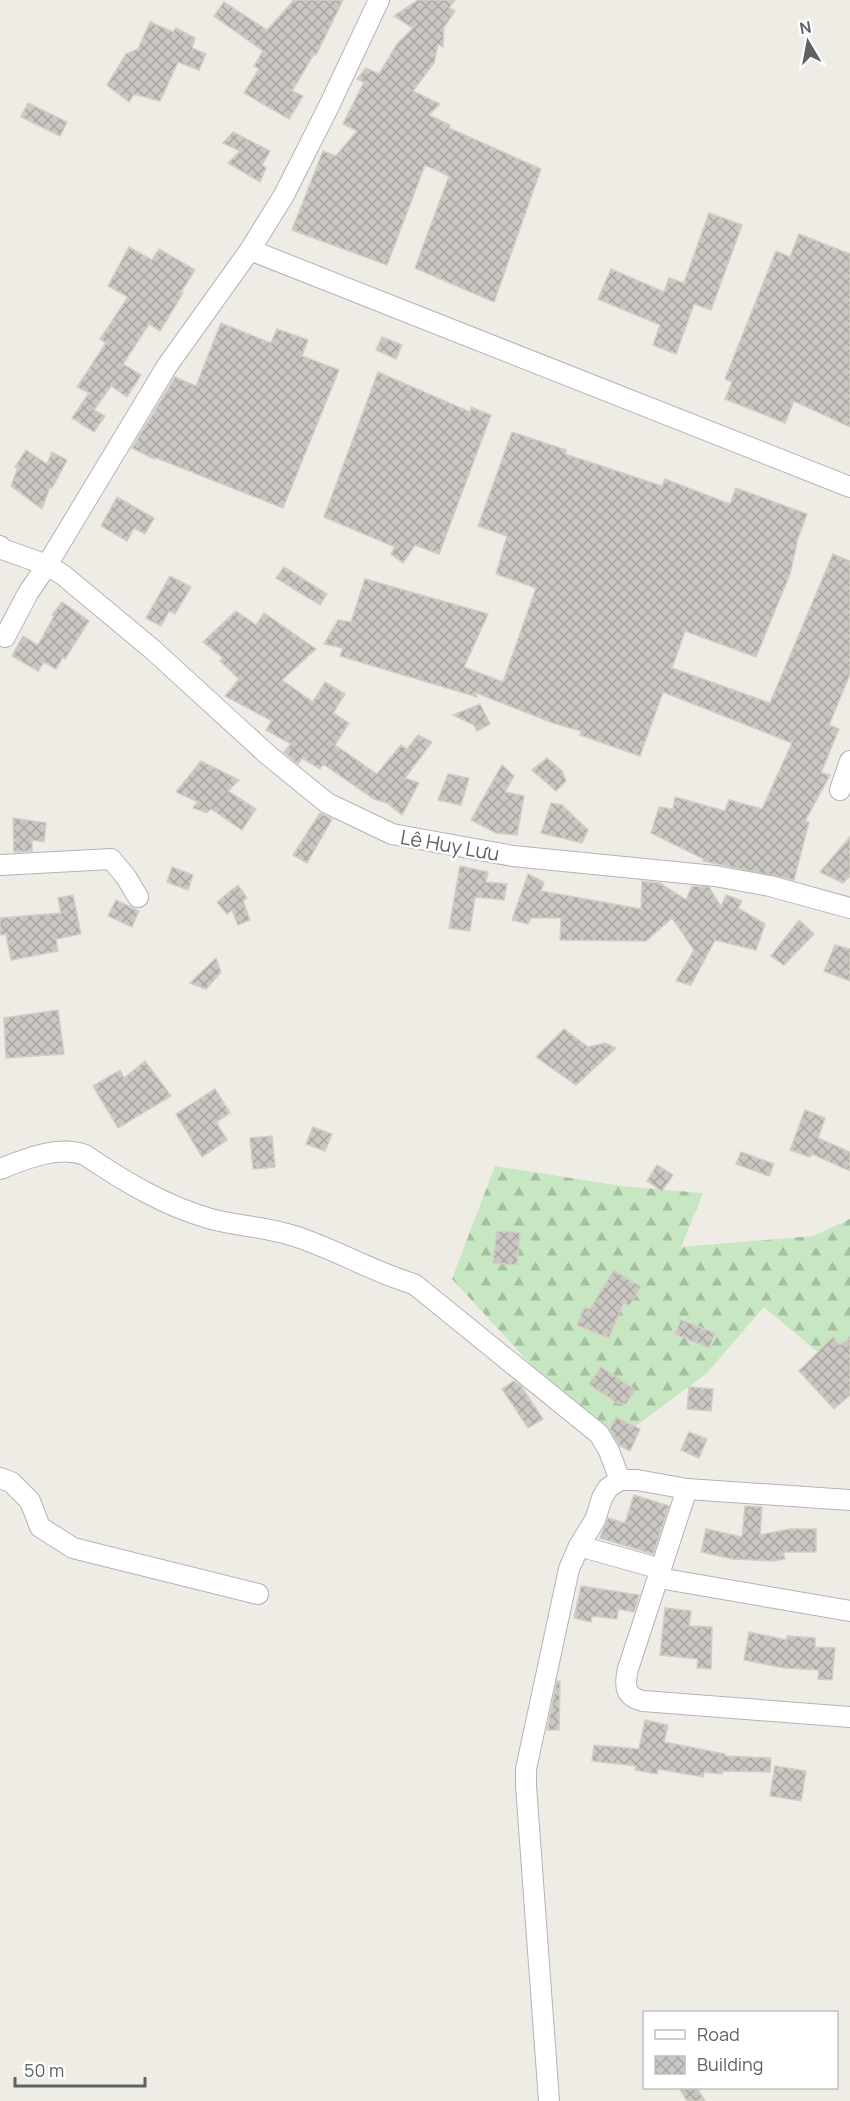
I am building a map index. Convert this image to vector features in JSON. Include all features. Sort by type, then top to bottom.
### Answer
[{"type":"street","points":[[2,640],[28,593],[167,366],[249,250],[284,195],[379,0]]},
{"type":"street","points":[[249,250],[850,487]]},
{"type":"street","name":"Lê Huy Lưu","points":[[0,546],[2,549],[47,565],[63,575],[152,649],[268,755],[327,802],[392,834],[513,856],[715,876],[770,886],[850,908]]},
{"type":"street","points":[[840,790],[850,761]]},
{"type":"street","points":[[0,865],[111,860],[126,877],[138,897]]},
{"type":"street","points":[[0,1169],[26,1158],[77,1152],[145,1194],[211,1219],[291,1235],[329,1248],[394,1278],[414,1284],[599,1434],[609,1451],[620,1480]]},
{"type":"street","points":[[0,1478],[11,1482],[30,1501],[40,1527],[73,1548],[258,1594]]},
{"type":"street","points":[[549,2101],[526,1769],[569,1569],[579,1546],[595,1520],[602,1498],[608,1488],[620,1480],[637,1480],[687,1489],[850,1500]]},
{"type":"street","points":[[687,1489],[628,1669],[625,1681],[626,1690],[630,1696],[643,1701],[850,1717]]},
{"type":"street","points":[[579,1546],[660,1574],[850,1611]]},
{"type":"green space","points":[[495,1166],[621,1186],[703,1193],[681,1247],[813,1236],[850,1219],[850,1379],[764,1307],[706,1374],[607,1447],[452,1279]]},
{"type":"building","points":[[294,0],[343,0],[316,55],[314,54],[292,91],[303,96],[289,119],[244,93],[259,69],[254,66],[263,51],[214,16],[224,2],[267,30]]},
{"type":"building","points":[[418,0],[455,0],[449,8],[455,11],[444,27],[443,47],[438,44],[434,63],[413,91],[440,104],[429,115],[450,125],[449,128],[541,169],[494,302],[415,268],[449,176],[425,165],[387,265],[292,230],[323,151],[336,156],[357,131],[343,124],[364,82],[357,79],[366,68],[379,74],[397,44],[413,28],[394,16]]},
{"type":"building","points":[[150,22],[173,32],[176,28],[195,38],[192,48],[206,54],[199,70],[178,62],[160,101],[134,94],[129,102],[107,85],[126,54],[138,49]]},
{"type":"building","points":[[28,103],[67,122],[60,136],[21,117]]},
{"type":"building","points":[[233,132],[270,151],[262,165],[266,168],[260,182],[228,163],[240,151],[223,143]]},
{"type":"building","points":[[709,213],[742,225],[711,310],[694,304],[676,354],[653,345],[660,325],[598,299],[611,269],[664,292],[669,278],[684,283]]},
{"type":"building","points":[[799,234],[850,254],[850,427],[794,401],[785,423],[725,399],[732,382],[725,379],[776,251],[790,257]]},
{"type":"building","points":[[129,247],[152,260],[159,249],[195,270],[160,331],[149,324],[123,364],[141,375],[127,397],[111,386],[94,410],[105,416],[94,432],[72,418],[89,393],[77,387],[106,343],[100,339],[128,297],[108,286]]},
{"type":"building","points":[[221,323],[271,343],[277,329],[308,340],[302,356],[339,370],[283,508],[154,457],[154,459],[132,448],[175,377],[196,386]]},
{"type":"building","points":[[382,337],[402,345],[396,359],[376,350]]},
{"type":"building","points":[[378,372],[470,412],[471,407],[491,415],[439,554],[415,545],[403,563],[391,554],[395,547],[324,517]]},
{"type":"building","points":[[512,432],[566,450],[565,454],[662,486],[665,479],[730,504],[736,488],[807,514],[798,538],[790,574],[756,657],[685,631],[672,668],[770,703],[833,554],[850,561],[850,674],[829,725],[839,729],[821,773],[830,775],[805,821],[809,822],[794,880],[703,861],[704,859],[651,833],[659,807],[673,809],[675,797],[725,811],[729,800],[762,809],[792,743],[663,692],[640,756],[580,735],[581,731],[553,723],[474,692],[477,697],[340,656],[343,648],[324,644],[338,620],[351,622],[365,579],[488,614],[464,667],[503,682],[536,588],[496,574],[507,536],[478,526]]},
{"type":"building","points":[[26,450],[47,464],[52,452],[67,460],[52,488],[50,487],[42,509],[11,486],[18,468],[15,467]]},
{"type":"building","points":[[117,497],[154,518],[145,534],[134,528],[127,541],[101,526]]},
{"type":"building","points":[[284,567],[327,594],[320,605],[276,578]]},
{"type":"building","points":[[170,576],[191,587],[175,614],[169,611],[161,626],[146,618]]},
{"type":"building","points":[[62,602],[89,621],[56,669],[44,662],[38,671],[12,656],[23,636],[38,645],[54,616],[52,615]]},
{"type":"building","points":[[236,611],[256,625],[264,613],[316,649],[282,680],[313,702],[325,682],[345,694],[333,713],[349,723],[335,745],[377,774],[401,745],[407,749],[418,735],[432,742],[405,778],[419,783],[402,815],[387,803],[374,799],[323,764],[320,769],[302,758],[298,764],[284,752],[291,744],[266,730],[272,721],[225,696],[239,679],[220,661],[223,658],[203,642]]},
{"type":"building","points":[[480,704],[490,724],[477,731],[474,725],[453,715]]},
{"type":"building","points":[[547,758],[562,771],[566,781],[556,791],[532,770]]},
{"type":"building","points":[[201,761],[239,780],[228,791],[256,809],[242,830],[211,809],[207,813],[193,808],[198,802],[176,792]]},
{"type":"building","points":[[502,765],[514,776],[505,792],[524,796],[517,835],[496,833],[471,820]]},
{"type":"building","points":[[448,774],[469,778],[461,805],[438,800]]},
{"type":"building","points":[[551,803],[562,805],[588,830],[582,843],[541,833]]},
{"type":"building","points":[[320,813],[332,819],[307,863],[293,855]]},
{"type":"building","points":[[13,818],[46,823],[44,842],[32,840],[32,851],[14,852]]},
{"type":"building","points":[[850,837],[850,876],[843,883],[820,872]]},
{"type":"building","points":[[460,866],[488,872],[486,882],[507,884],[504,900],[475,897],[470,931],[449,928]]},
{"type":"building","points":[[172,867],[193,875],[188,890],[167,882]]},
{"type":"building","points":[[528,874],[544,882],[541,891],[641,909],[642,881],[660,883],[686,900],[692,886],[709,887],[721,907],[726,895],[742,901],[738,908],[765,924],[756,950],[715,940],[691,985],[676,981],[694,950],[672,918],[646,941],[560,940],[561,918],[531,918],[528,924],[512,920]]},
{"type":"building","points":[[238,885],[247,898],[243,901],[250,920],[238,925],[232,910],[227,914],[217,902]]},
{"type":"building","points":[[73,895],[81,934],[56,939],[58,951],[11,960],[6,934],[0,935],[0,918],[61,913],[58,898]]},
{"type":"building","points":[[116,900],[139,911],[132,927],[108,916]]},
{"type":"building","points":[[799,920],[814,934],[784,965],[771,956]]},
{"type":"building","points":[[835,945],[850,949],[850,981],[824,971]]},
{"type":"building","points":[[216,958],[221,972],[206,989],[190,983]]},
{"type":"building","points":[[58,1010],[64,1054],[6,1058],[4,1018]]},
{"type":"building","points":[[564,1029],[588,1047],[605,1043],[616,1048],[576,1085],[536,1057]]},
{"type":"building","points":[[145,1061],[171,1096],[118,1128],[93,1086],[120,1070],[124,1078]]},
{"type":"building","points":[[215,1089],[230,1113],[216,1122],[227,1140],[202,1157],[176,1114]]},
{"type":"building","points":[[805,1110],[825,1118],[818,1138],[850,1152],[850,1171],[812,1154],[810,1157],[790,1150]]},
{"type":"building","points":[[313,1127],[332,1134],[325,1151],[306,1144]]},
{"type":"building","points":[[272,1136],[275,1167],[253,1169],[250,1138]]},
{"type":"building","points":[[741,1152],[774,1164],[769,1176],[736,1164]]},
{"type":"building","points":[[657,1165],[673,1175],[662,1191],[647,1181]]},
{"type":"building","points":[[497,1231],[520,1233],[517,1265],[493,1263]]},
{"type":"building","points":[[614,1270],[641,1287],[629,1306],[624,1302],[609,1338],[577,1325],[585,1307],[590,1309]]},
{"type":"building","points":[[681,1320],[715,1333],[709,1348],[675,1334]]},
{"type":"building","points":[[833,1337],[840,1345],[850,1338],[850,1395],[834,1409],[799,1371]]},
{"type":"building","points":[[601,1367],[635,1390],[626,1404],[617,1403],[589,1384]]},
{"type":"building","points":[[514,1381],[521,1386],[543,1419],[528,1428],[502,1389]]},
{"type":"building","points":[[689,1387],[713,1389],[711,1411],[687,1409]]},
{"type":"building","points":[[616,1417],[640,1429],[630,1451],[620,1446],[610,1429]]},
{"type":"building","points":[[689,1432],[707,1439],[699,1458],[681,1450]]},
{"type":"building","points":[[634,1495],[669,1506],[653,1554],[600,1538],[608,1518],[625,1523]]},
{"type":"building","points":[[745,1506],[762,1507],[760,1535],[790,1529],[816,1529],[816,1552],[783,1552],[785,1559],[773,1561],[733,1559],[701,1552],[706,1529],[742,1537]]},
{"type":"building","points":[[581,1586],[639,1595],[634,1612],[618,1609],[617,1619],[592,1616],[591,1622],[574,1618]]},
{"type":"building","points":[[665,1608],[691,1611],[689,1626],[712,1627],[711,1669],[697,1668],[698,1659],[660,1655]]},
{"type":"building","points":[[749,1632],[787,1640],[787,1636],[815,1638],[815,1647],[835,1648],[832,1680],[818,1679],[819,1670],[784,1668],[744,1660]]},
{"type":"building","points":[[557,1681],[560,1681],[559,1730],[547,1730]]},
{"type":"building","points":[[645,1720],[668,1725],[664,1742],[725,1754],[725,1756],[771,1758],[770,1772],[723,1771],[722,1774],[704,1772],[703,1777],[658,1769],[657,1774],[635,1770],[636,1766],[592,1761],[594,1745],[639,1749]]},
{"type":"building","points":[[775,1766],[806,1771],[801,1801],[770,1796]]},
{"type":"building","points":[[680,2089],[698,2089],[705,2101],[687,2101]]}]
